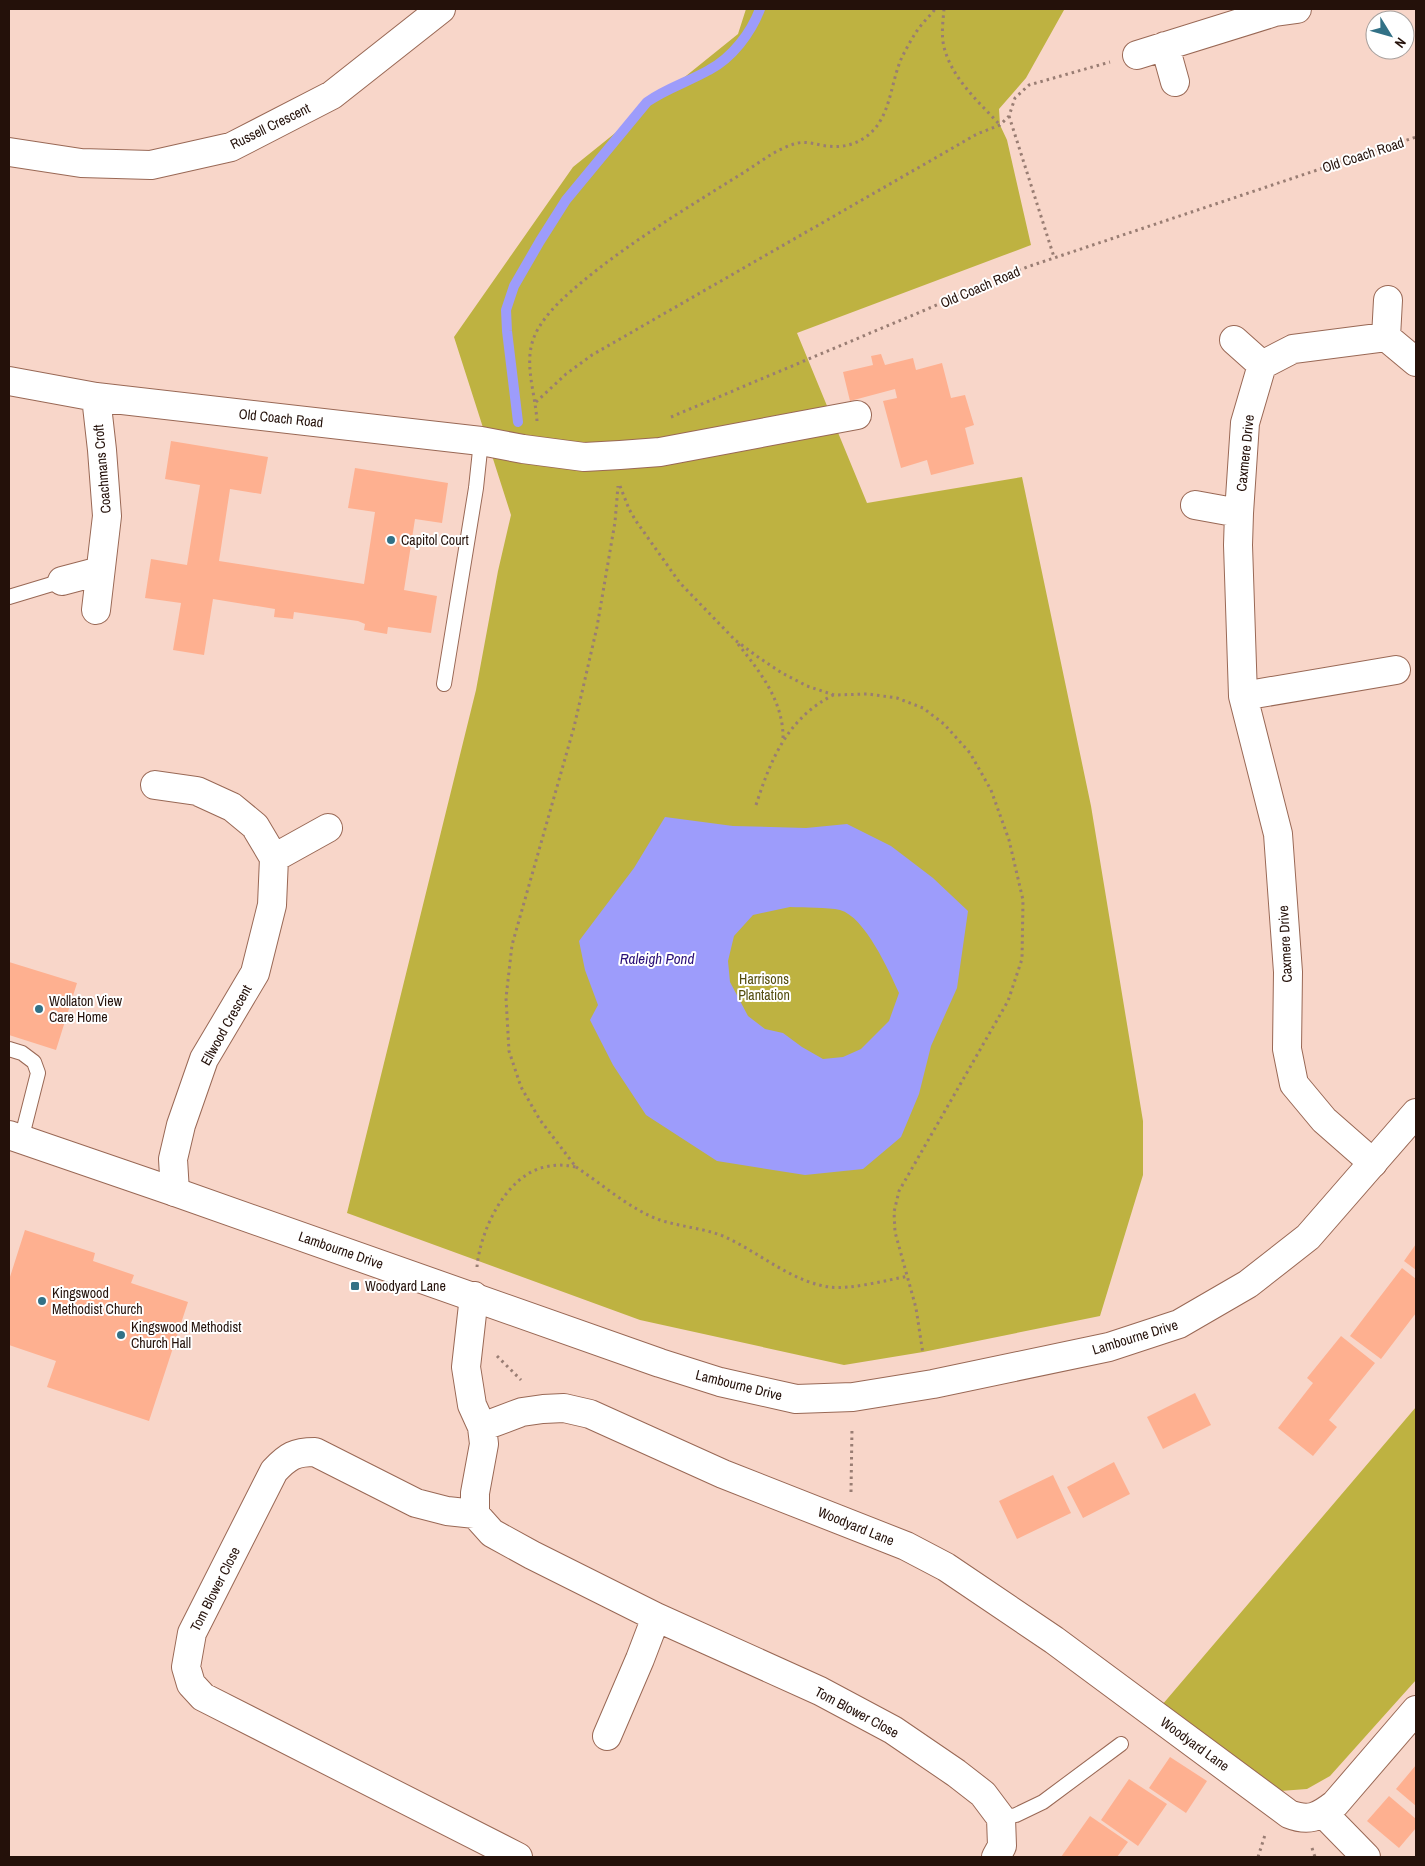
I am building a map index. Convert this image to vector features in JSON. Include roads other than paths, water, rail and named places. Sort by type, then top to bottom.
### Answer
[{"type":"street","name":"Russell Crescent","points":[[9,152],[81,163],[151,165],[231,147],[332,95],[442,9]]},
{"type":"street","points":[[1137,54],[1282,10]]},
{"type":"street","points":[[1165,46],[1175,82]]},
{"type":"street","points":[[1386,337],[1388,300]]},
{"type":"street","points":[[1234,340],[1262,365],[1293,349],[1386,337],[1416,362]]},
{"type":"street","name":"Caxmere Drive","points":[[1262,365],[1245,423],[1239,513],[1238,545],[1243,696],[1278,834],[1288,972],[1287,1049],[1294,1084],[1324,1120],[1373,1164]]},
{"type":"street","name":"Old Coach Road","points":[[9,380],[96,397],[481,441],[584,457],[660,452],[858,415]]},
{"type":"street","name":"Coachmans Croft","points":[[96,397],[107,516],[96,610]]},
{"type":"street","points":[[1196,505],[1239,513]]},
{"type":"street","points":[[62,580],[100,571]]},
{"type":"street","points":[[1243,696],[1396,670]]},
{"type":"street","points":[[155,785],[197,791],[232,807],[255,826],[274,858],[328,828]]},
{"type":"street","name":"Ellwood Crescent","points":[[175,1192],[173,1159],[179,1133],[204,1059],[255,973],[272,905],[274,858]]},
{"type":"street","name":"Lambourne Drive","points":[[15,1138],[474,1296],[660,1363],[720,1382],[796,1399],[853,1398],[933,1384],[1109,1347],[1179,1324],[1248,1284],[1308,1237],[1416,1113]]},
{"type":"street","points":[[474,1296],[466,1367],[472,1405],[482,1427],[484,1444],[475,1493],[475,1514]]},
{"type":"street","name":"Woodyard Lane","points":[[482,1427],[522,1412],[543,1409],[564,1408],[590,1414],[723,1474],[906,1546],[946,1567],[1062,1646],[1289,1814],[1319,1812],[1366,1857]]},
{"type":"street","name":"Tom Blower Close","points":[[518,1857],[203,1697],[190,1684],[186,1667],[192,1632],[274,1471],[284,1460],[298,1452],[315,1452],[416,1503],[447,1511],[475,1514],[492,1533],[532,1556],[656,1617],[820,1691],[893,1730],[956,1773],[983,1794],[1000,1818]]},
{"type":"street","points":[[607,1736],[656,1617]]},
{"type":"street","points":[[1319,1812],[1416,1710]]},
{"type":"street","points":[[996,1857],[1002,1846],[1000,1818]]},
{"type":"lane","points":[[444,684],[476,488],[481,441]]},
{"type":"lane","points":[[9,597],[62,580]]},
{"type":"lane","points":[[9,1048],[22,1053],[34,1062],[38,1073],[15,1138]]},
{"type":"lane","points":[[1000,1818],[1016,1815],[1043,1802],[1121,1744]]},
{"type":"water","name":"Raleigh Pond","points":[[665,817],[733,826],[806,828],[847,824],[891,846],[933,878],[968,911],[957,988],[931,1046],[919,1094],[901,1137],[863,1169],[805,1175],[717,1161],[646,1115],[613,1065],[590,1020],[598,1005],[585,970],[579,941],[634,868]],"holes":[[[790,907],[835,909],[849,915],[858,923],[875,946],[899,993],[889,1021],[861,1049],[843,1057],[823,1059],[783,1033],[765,1029],[748,1016],[730,982],[728,961],[734,936],[753,915]]]},
{"type":"waterway","points":[[518,422],[506,310],[514,286],[540,241],[566,200],[647,102],[709,70],[725,59],[746,36],[760,9]]},
{"type":"place","name":"Capitol Court","points":[[391,540]]},
{"type":"place","name":"Wollaton View Care Home","points":[[39,1009]]},
{"type":"place","name":"Woodyard Lane","points":[[355,1286]]},
{"type":"place","name":"Kingswood Methodist Church","points":[[42,1301]]},
{"type":"place","name":"Kingswood Methodist Church Hall","points":[[121,1335]]},
{"type":"park label","name":"Harrisons Plantation","points":[[764,988]]}]
